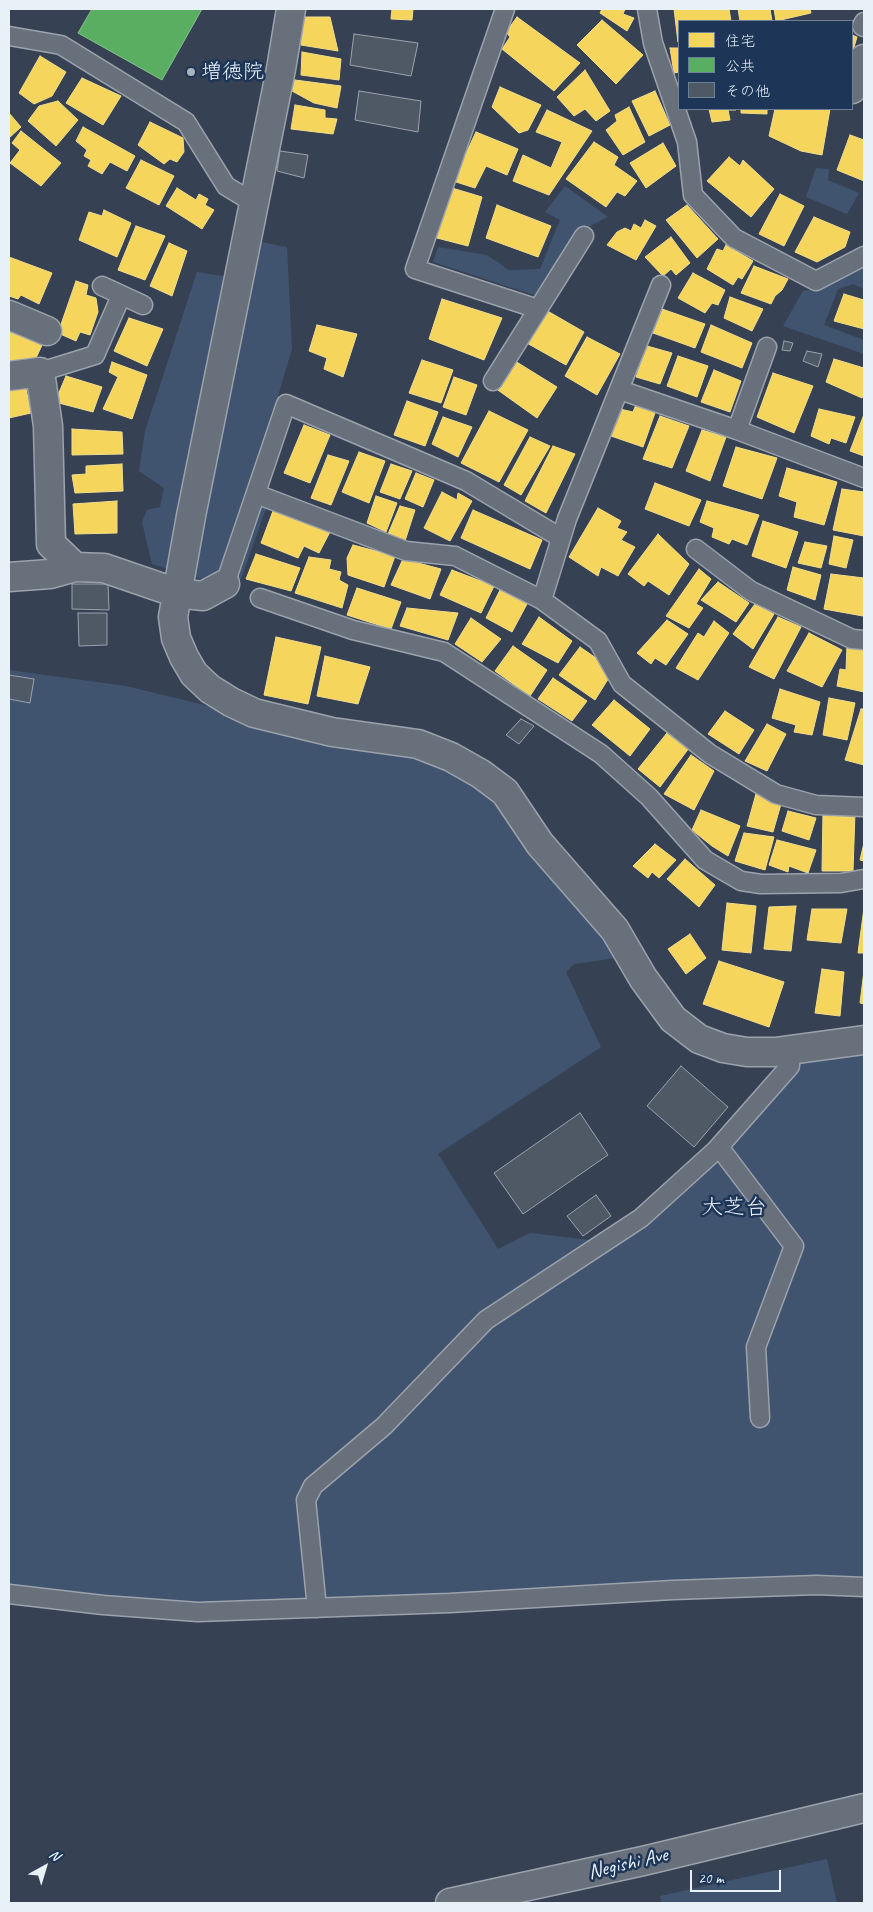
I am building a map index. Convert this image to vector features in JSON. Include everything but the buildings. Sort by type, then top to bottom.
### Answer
[{"type":"street","points":[[291,9],[173,617],[176,638],[184,657],[194,674],[210,689],[254,713],[332,732],[418,744],[451,757],[481,774],[505,792],[540,844],[615,930],[643,978],[673,1019],[699,1039],[723,1048],[766,1052],[864,1040]]},
{"type":"street","points":[[853,86],[864,59]]},
{"type":"street","points":[[9,315],[47,331]]},
{"type":"street","points":[[9,376],[40,372],[48,426],[51,544],[75,567]]},
{"type":"street","points":[[9,577],[50,574],[75,567],[104,568],[177,593],[203,596],[225,584]]},
{"type":"street","name":"Negishi Ave","points":[[450,1903],[643,1861],[864,1808]]},
{"type":"lane","points":[[505,9],[415,269],[538,309]]},
{"type":"lane","points":[[647,9],[653,42],[687,142],[693,196],[734,238],[816,282],[864,256]]},
{"type":"lane","points":[[864,22],[862,26],[864,27]]},
{"type":"lane","points":[[9,36],[61,45],[186,122],[226,186],[254,203]]},
{"type":"lane","points":[[493,381],[584,236]]},
{"type":"lane","points":[[542,600],[567,519],[661,285]]},
{"type":"lane","points":[[102,286],[143,305]]},
{"type":"lane","points":[[40,372],[95,354],[121,296]]},
{"type":"lane","points":[[737,430],[767,347]]},
{"type":"lane","points":[[620,390],[737,430],[864,478]]},
{"type":"lane","points":[[225,584],[286,404],[466,481],[561,538]]},
{"type":"lane","points":[[256,494],[406,551],[455,556],[542,600],[598,641],[622,684],[710,754],[776,794],[816,805],[864,807]]},
{"type":"lane","points":[[696,549],[751,591],[852,639],[864,640]]},
{"type":"lane","points":[[260,598],[352,630],[444,652],[600,754],[649,797],[705,860],[741,881],[761,884],[831,883],[864,879]]},
{"type":"lane","points":[[317,1608],[306,1500],[314,1486],[384,1426],[486,1320],[641,1218],[720,1147],[790,1066],[791,1050]]},
{"type":"lane","points":[[720,1147],[794,1246],[756,1347],[760,1418]]},
{"type":"lane","points":[[9,1594],[103,1605],[198,1612],[450,1604],[782,1586],[864,1587]]},
{"type":"shaded area","points":[[816,168],[829,169],[828,180],[859,193],[847,214],[806,197]]},
{"type":"shaded area","points":[[565,186],[608,217],[574,234],[537,296],[433,262],[438,247],[487,255],[509,270],[540,269],[560,220],[545,212]]},
{"type":"shaded area","points":[[261,242],[287,247],[292,349],[252,483],[273,489],[241,579],[211,582],[152,564],[142,522],[147,510],[160,507],[164,488],[139,471],[145,431],[197,272],[253,281]]},
{"type":"shaded area","points":[[864,267],[864,289],[853,284],[838,289],[824,325],[864,340],[864,354],[783,326],[803,291],[818,288]]},
{"type":"shaded area","points":[[9,670],[126,686],[204,705],[253,723],[446,765],[491,793],[603,930],[616,958],[574,964],[566,972],[601,1047],[438,1154],[498,1249],[530,1233],[606,1242],[717,1139],[774,1069],[818,1055],[864,1048],[864,1581],[208,1606],[9,1590]]},
{"type":"shaded area","points":[[827,1859],[837,1903],[662,1903],[660,1896]]},
{"type":"place","name":"増徳院","points":[[191,72]]},
{"type":"district","name":"大芝台","points":[[734,1208]]}]
